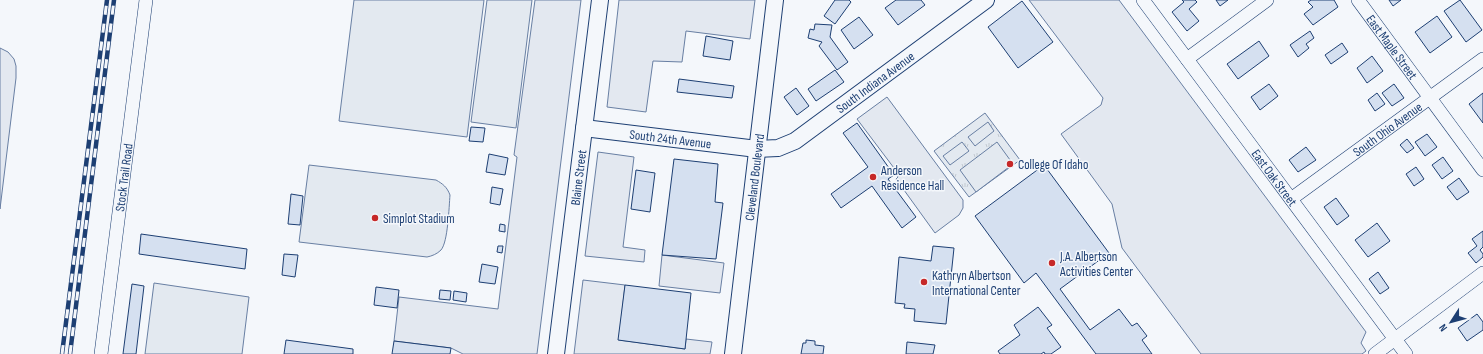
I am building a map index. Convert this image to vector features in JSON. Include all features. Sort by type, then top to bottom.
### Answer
[{"type":"main road","name":"Blaine Street","points":[[556,354],[600,0]]},
{"type":"main road","name":"Cleveland Boulevard","points":[[733,354],[775,0]]},
{"type":"main road","name":"South Indiana Avenue","points":[[757,149],[778,148],[795,141],[986,0]]},
{"type":"main road","name":"South 24th Avenue","points":[[584,128],[757,149]]},
{"type":"street","name":"Stock Trail Road","points":[[101,354],[146,0]]},
{"type":"street","name":"East Oak Street","points":[[1143,0],[1406,354]]},
{"type":"street","points":[[1187,59],[1267,0]]},
{"type":"street","name":"East Maple Street","points":[[1358,0],[1483,170]]},
{"type":"street","name":"South Ohio Avenue","points":[[1291,199],[1483,59]]},
{"type":"street","points":[[1375,354],[1483,274]]},
{"type":"green space","points":[[354,0],[484,0],[467,137],[339,121]]},
{"type":"green space","points":[[487,0],[532,0],[516,128],[471,122]]},
{"type":"green space","points":[[985,113],[1020,160],[969,197],[934,151]]},
{"type":"green space","points":[[988,122],[994,131],[975,146],[968,137]]},
{"type":"green space","points":[[962,142],[969,151],[950,165],[943,156]]},
{"type":"green space","points":[[997,142],[1013,164],[976,192],[960,170]]},
{"type":"green space","name":"Simplot Stadium","points":[[309,165],[436,180],[443,184],[450,195],[447,232],[441,250],[434,255],[427,257],[299,242]]},
{"type":"green space","points":[[154,283],[249,297],[242,354],[145,354]]},
{"type":"shaded area","points":[[535,0],[581,0],[537,354],[463,354],[451,348],[394,341],[399,297],[498,309],[517,157],[514,155]]},
{"type":"shaded area","points":[[619,0],[755,0],[750,39],[686,31],[682,62],[653,61],[646,112],[607,107]]},
{"type":"shaded area","points":[[1029,0],[1119,0],[1366,332],[1361,343],[1366,351],[1362,354],[1201,354],[1122,248],[1112,204],[1061,134],[1101,105],[1103,98]]},
{"type":"shaded area","points":[[0,48],[8,52],[14,59],[16,66],[16,78],[0,209]]},
{"type":"shaded area","points":[[887,97],[963,200],[963,208],[959,215],[935,233],[896,179],[898,177],[895,173],[897,172],[857,119]]},
{"type":"shaded area","points":[[598,152],[634,157],[623,247],[645,250],[644,262],[585,256]]},
{"type":"shaded area","points":[[662,255],[724,263],[720,293],[659,286]]},
{"type":"shaded area","points":[[583,280],[625,285],[619,340],[685,349],[686,339],[712,342],[710,354],[574,354]]},
{"type":"building","points":[[835,0],[849,0],[851,2],[835,24],[824,16]]},
{"type":"building","points":[[896,0],[921,0],[925,5],[898,25],[885,8]]},
{"type":"building","points":[[1182,0],[1195,0],[1197,2],[1189,9],[1199,21],[1187,31],[1172,12],[1184,2]]},
{"type":"building","points":[[1216,0],[1228,0],[1220,6]]},
{"type":"building","points":[[1311,0],[1334,0],[1338,7],[1313,25],[1304,14],[1313,7],[1308,2]]},
{"type":"building","points":[[1389,0],[1401,0],[1393,6]]},
{"type":"building","points":[[1460,0],[1482,30],[1466,42],[1444,11]]},
{"type":"building","points":[[1022,1],[1053,42],[1018,68],[988,27]]},
{"type":"building","points":[[1437,16],[1452,37],[1430,53],[1415,32]]},
{"type":"building","points":[[859,17],[873,35],[854,49],[841,30]]},
{"type":"building","points":[[815,24],[832,25],[830,37],[848,62],[837,70],[819,46],[822,42],[808,38],[810,29],[814,30]]},
{"type":"building","points":[[1310,31],[1314,38],[1306,44],[1309,48],[1298,57],[1290,45]]},
{"type":"building","points":[[706,36],[733,41],[730,60],[703,56]]},
{"type":"building","points":[[1259,41],[1269,56],[1238,79],[1227,64]]},
{"type":"building","points":[[1342,43],[1348,52],[1331,64],[1325,55]]},
{"type":"building","points":[[1372,56],[1383,71],[1367,83],[1357,68]]},
{"type":"building","points":[[835,70],[844,82],[816,101],[808,89]]},
{"type":"building","points":[[679,79],[734,86],[732,98],[677,92]]},
{"type":"building","points":[[1269,84],[1278,96],[1260,110],[1251,97]]},
{"type":"building","points":[[1394,84],[1404,98],[1392,106],[1382,93]]},
{"type":"building","points":[[796,88],[809,106],[797,115],[784,97]]},
{"type":"building","points":[[1377,93],[1385,104],[1375,111],[1368,100]]},
{"type":"building","points":[[1483,93],[1483,123],[1469,104]]},
{"type":"building","name":"Anderson Residence Hall","points":[[857,123],[894,175],[888,179],[916,217],[902,228],[872,186],[841,208],[831,194],[868,167],[843,133]]},
{"type":"building","points":[[471,127],[485,128],[483,142],[469,141]]},
{"type":"building","points":[[1427,134],[1437,147],[1425,156],[1415,142]]},
{"type":"building","points":[[1407,139],[1414,148],[1407,153],[1400,145]]},
{"type":"building","points":[[1306,147],[1316,160],[1298,172],[1289,160]]},
{"type":"building","points":[[489,154],[508,158],[505,175],[486,172]]},
{"type":"building","points":[[1443,157],[1453,171],[1442,179],[1432,165]]},
{"type":"building","points":[[674,159],[718,164],[715,202],[723,203],[716,259],[662,255]]},
{"type":"building","name":"J.A. Albertson Activities Center","points":[[1044,165],[1109,253],[1060,289],[1090,330],[1119,309],[1132,326],[1137,323],[1147,336],[1142,340],[1152,354],[1096,354],[1036,273],[1024,283],[975,216]]},
{"type":"building","points":[[1416,167],[1424,179],[1414,186],[1406,174]]},
{"type":"building","points":[[636,170],[655,173],[650,212],[631,209]]},
{"type":"building","points":[[1459,178],[1469,192],[1457,200],[1447,187]]},
{"type":"building","points":[[492,187],[503,189],[500,205],[490,203]]},
{"type":"building","points":[[291,194],[303,196],[300,225],[288,224]]},
{"type":"building","points":[[1336,198],[1349,216],[1337,225],[1324,207]]},
{"type":"building","points":[[1377,223],[1390,241],[1368,257],[1355,240]]},
{"type":"building","points":[[500,224],[505,225],[505,232],[499,231]]},
{"type":"building","points":[[1483,231],[1483,247],[1480,250],[1483,257],[1476,263],[1468,253],[1477,246],[1472,239]]},
{"type":"building","points":[[141,234],[247,249],[245,269],[139,254]]},
{"type":"building","points":[[498,246],[503,246],[502,253],[497,252]]},
{"type":"building","name":"Kathryn Albertson International Center","points":[[933,246],[954,248],[946,324],[914,321],[915,309],[904,308],[905,304],[895,303],[899,257],[931,261]]},
{"type":"building","points":[[284,254],[298,255],[295,277],[282,275]]},
{"type":"building","points":[[482,264],[498,267],[495,284],[479,282]]},
{"type":"building","points":[[1378,272],[1389,288],[1380,294],[1369,279]]},
{"type":"building","points":[[132,284],[144,286],[136,354],[123,354]]},
{"type":"building","points":[[625,285],[691,293],[685,349],[618,340]]},
{"type":"building","points":[[376,287],[399,290],[397,308],[374,305]]},
{"type":"building","points":[[440,290],[451,291],[450,300],[439,299]]},
{"type":"building","points":[[454,291],[467,293],[466,302],[453,300]]},
{"type":"building","points":[[1038,307],[1052,325],[1047,328],[1061,347],[1051,354],[1045,354],[1044,352],[1041,354],[1000,354],[998,351],[1020,335],[1014,325]]},
{"type":"building","points":[[1477,314],[1483,322],[1483,330],[1467,341],[1458,328]]},
{"type":"building","points":[[286,340],[353,349],[353,354],[284,354]]},
{"type":"building","points":[[806,340],[815,341],[815,345],[824,346],[823,354],[801,354],[803,343],[806,343]]},
{"type":"building","points":[[394,341],[451,348],[450,354],[392,354]]},
{"type":"building","points":[[907,342],[935,345],[933,354],[906,354]]},
{"type":"railway","points":[[62,354],[107,0]]},
{"type":"railway","points":[[70,354],[114,0]]},
{"type":"place","name":"College Of Idaho","points":[[1010,164]]},
{"type":"place","name":"Anderson Residence Hall","points":[[873,177]]},
{"type":"place","name":"Simplot Stadium","points":[[375,218]]},
{"type":"place","name":"J.A. Albertson Activities Center","points":[[1052,263]]},
{"type":"place","name":"Kathryn Albertson International Center","points":[[924,282]]}]
